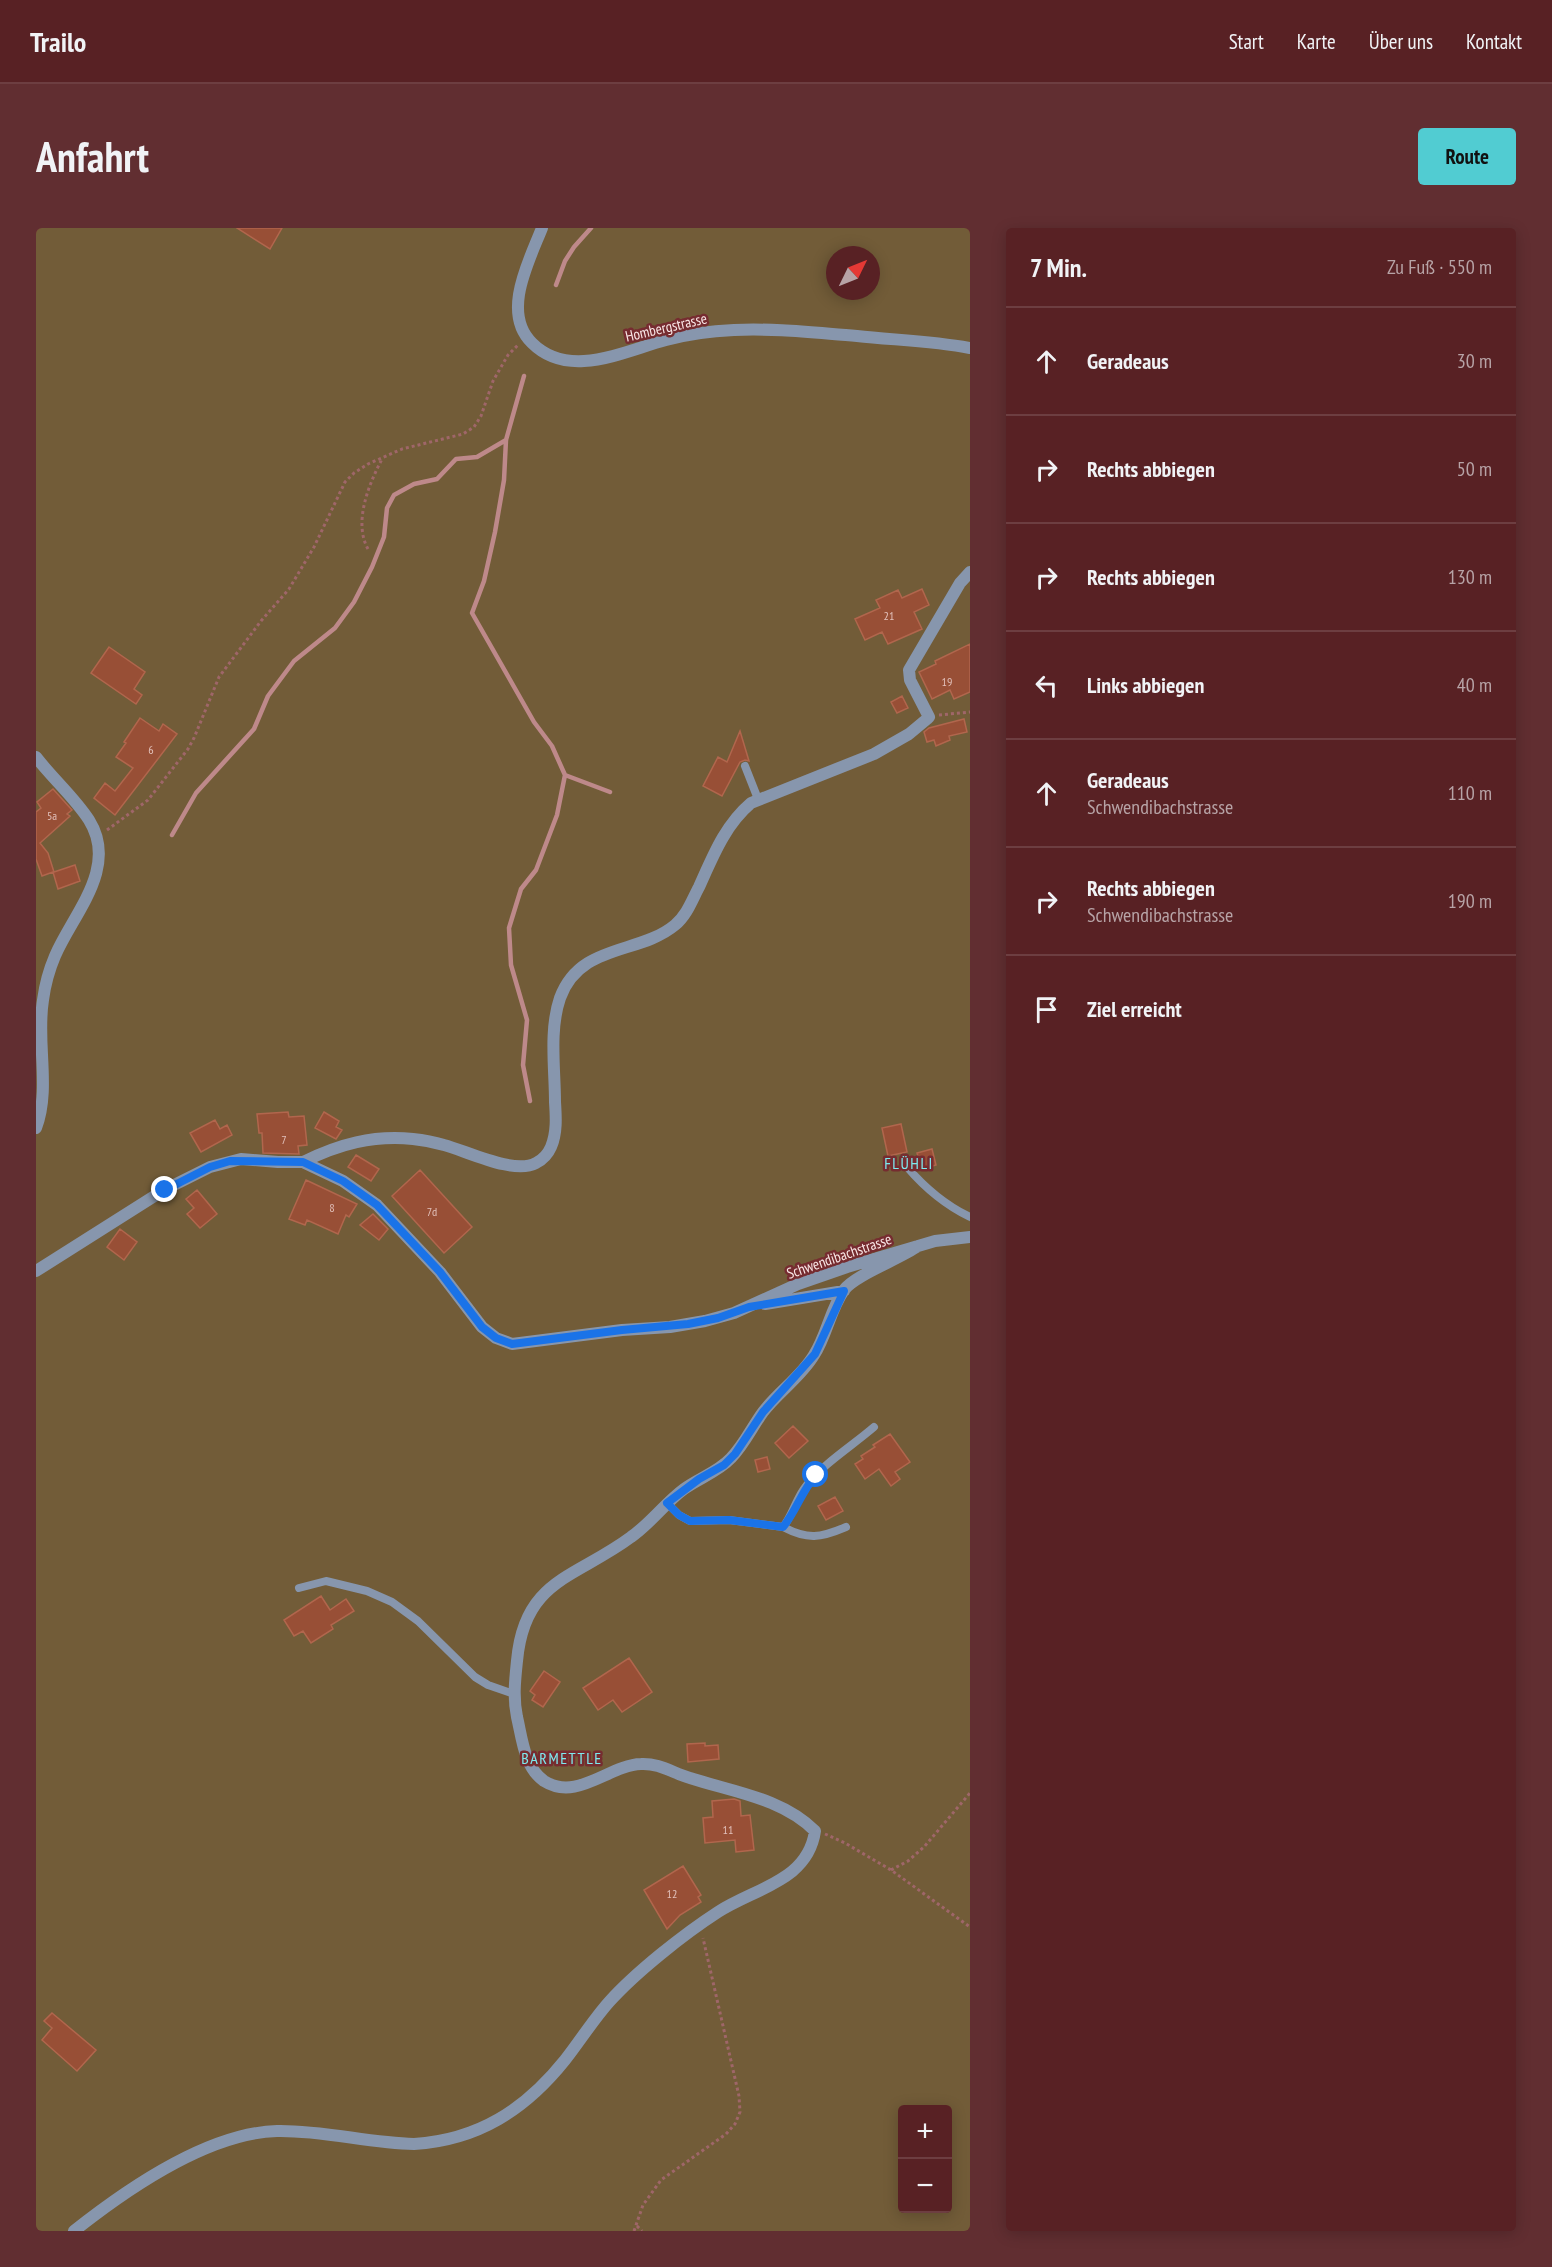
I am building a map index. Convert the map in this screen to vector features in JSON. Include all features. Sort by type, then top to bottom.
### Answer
[{"type":"street","points":[[526,336],[519,321],[519,298],[542,228]]},
{"type":"street","name":"Hombergstrasse","points":[[526,336],[552,357],[572,361],[603,358],[689,335],[733,330],[800,332],[970,348]]},
{"type":"street","points":[[303,1162],[343,1144],[391,1138],[444,1145],[514,1166],[532,1165],[538,1162],[548,1152],[554,1135],[556,1120],[554,1034],[560,999],[569,980],[585,964],[596,958],[655,936],[680,920],[689,907],[718,845],[731,824],[746,807],[758,799],[874,754],[909,734],[929,717],[910,680],[910,665],[960,583],[970,572]]},
{"type":"street","points":[[36,757],[90,822],[96,839],[98,866],[95,881],[56,954],[45,987],[41,1036],[43,1095],[36,1128]]},
{"type":"street","name":"Schwendibachstrasse","points":[[36,1271],[165,1190],[218,1164],[241,1160],[303,1162],[343,1181],[377,1205],[440,1272],[482,1327],[504,1342],[520,1344],[705,1321],[749,1307],[817,1276],[948,1238],[970,1237]]},
{"type":"street","points":[[74,2231],[117,2198],[157,2173],[193,2155],[240,2137],[275,2131],[298,2132],[414,2145],[448,2140],[479,2130],[511,2111],[536,2091],[565,2060],[610,2001],[633,1979],[699,1925],[735,1902],[790,1874],[808,1855],[813,1846],[815,1831],[804,1820],[776,1805],[655,1765],[636,1764],[570,1787],[546,1782],[534,1770],[528,1759],[514,1694],[520,1640],[528,1616],[539,1597],[557,1582],[596,1561],[634,1536],[667,1503],[699,1479],[724,1465],[735,1454],[763,1412],[815,1354],[844,1291],[857,1280],[918,1246]]},
{"type":"street","points":[[749,1307],[844,1291]]},
{"type":"lane","points":[[745,766],[758,799]]},
{"type":"lane","points":[[907,1167],[922,1184],[951,1208],[970,1217]]},
{"type":"lane","points":[[783,1527],[789,1520],[804,1488],[816,1475],[874,1427]]},
{"type":"lane","points":[[667,1503],[679,1515],[690,1521],[729,1520],[783,1527],[808,1537],[825,1536],[846,1527]]},
{"type":"lane","points":[[299,1588],[318,1581],[342,1583],[392,1602],[418,1621],[475,1677],[488,1685],[514,1694]]},
{"type":"path","points":[[96,839],[148,800],[188,749],[219,677],[261,621],[289,589],[314,547],[345,482],[354,472],[402,449],[463,434],[474,427],[481,416],[493,381],[508,355],[526,336]]},
{"type":"path","points":[[368,549],[363,541],[365,505],[370,483],[383,458]]},
{"type":"path","points":[[929,717],[970,712]]},
{"type":"path","points":[[891,1870],[908,1861],[924,1847],[970,1793]]},
{"type":"path","points":[[815,1831],[845,1843],[891,1870],[970,1927]]},
{"type":"path","points":[[633,2231],[637,2226],[643,2205],[662,2180],[726,2134],[735,2124],[740,2112],[739,2096],[699,1925]]},
{"type":"path","points":[[637,2226],[642,2231]]},
{"type":"shaded area","points":[[36,228],[970,228],[970,2231],[36,2231]]},
{"type":"building","points":[[237,228],[282,228],[270,249]]},
{"type":"building","points":[[922,589],[929,605],[914,612],[922,629],[888,644],[882,632],[865,640],[855,619],[880,608],[876,600],[898,590],[902,598]]},
{"type":"building","points":[[970,644],[970,692],[954,699],[950,690],[932,699],[919,672],[936,664],[935,661]]},
{"type":"building","points":[[109,647],[145,672],[134,689],[142,695],[136,704],[91,673]]},
{"type":"building","points":[[902,696],[908,708],[897,713],[891,702]]},
{"type":"building","points":[[140,718],[159,731],[163,724],[177,734],[115,815],[94,798],[105,783],[115,791],[133,768],[116,757]]},
{"type":"building","points":[[964,719],[967,732],[949,736],[950,740],[936,746],[934,740],[927,742],[924,732],[929,728]]},
{"type":"building","points":[[740,731],[749,761],[740,762],[722,796],[703,786],[718,757],[727,762]]},
{"type":"building","points":[[53,789],[72,810],[67,814],[70,816],[40,843],[48,853],[54,872],[75,865],[80,881],[58,889],[53,872],[42,876],[36,859],[36,812],[41,808],[37,802]]},
{"type":"building","points":[[288,1112],[289,1117],[304,1116],[307,1145],[298,1146],[299,1154],[263,1153],[262,1133],[259,1133],[257,1114]]},
{"type":"building","points":[[324,1112],[339,1121],[336,1127],[342,1130],[336,1139],[315,1128]]},
{"type":"building","points":[[215,1120],[220,1129],[227,1125],[232,1135],[201,1152],[190,1133]]},
{"type":"building","points":[[901,1124],[907,1152],[888,1156],[882,1128]]},
{"type":"building","points":[[932,1149],[936,1165],[922,1169],[917,1153]]},
{"type":"building","points":[[356,1155],[379,1169],[371,1181],[348,1167]]},
{"type":"building","points":[[420,1170],[472,1227],[444,1253],[392,1196]]},
{"type":"building","points":[[306,1180],[357,1204],[349,1217],[346,1215],[338,1234],[307,1220],[305,1225],[289,1219]]},
{"type":"building","points":[[197,1190],[217,1214],[200,1228],[187,1214],[194,1208],[186,1199]]},
{"type":"building","points":[[373,1214],[388,1229],[379,1240],[360,1225]]},
{"type":"building","points":[[120,1229],[137,1242],[124,1260],[107,1247]]},
{"type":"building","points":[[793,1426],[808,1441],[789,1458],[775,1443]]},
{"type":"building","points":[[890,1434],[910,1462],[895,1472],[900,1479],[891,1486],[879,1469],[865,1479],[855,1464],[863,1459],[861,1456],[875,1447],[873,1445]]},
{"type":"building","points":[[767,1457],[770,1469],[758,1472],[755,1460]]},
{"type":"building","points":[[835,1497],[843,1511],[826,1520],[818,1506]]},
{"type":"building","points":[[321,1596],[330,1610],[346,1599],[354,1611],[331,1625],[333,1629],[311,1643],[303,1631],[294,1636],[284,1620]]},
{"type":"building","points":[[629,1658],[652,1692],[622,1712],[613,1700],[598,1710],[583,1688]]},
{"type":"building","points":[[544,1671],[560,1682],[543,1707],[532,1700],[535,1695],[530,1691]]},
{"type":"building","points":[[705,1743],[705,1746],[718,1745],[719,1759],[688,1762],[687,1744]]},
{"type":"building","points":[[734,1799],[740,1801],[741,1816],[750,1815],[754,1850],[736,1852],[735,1840],[705,1843],[703,1818],[713,1817],[712,1801]]},
{"type":"building","points":[[683,1866],[701,1895],[698,1897],[701,1902],[680,1915],[667,1929],[644,1890]]},
{"type":"building","points":[[52,2013],[96,2050],[77,2071],[42,2040],[52,2028],[44,2021]]},
{"type":"waterway","points":[[556,285],[565,261],[591,228]]},
{"type":"waterway","points":[[524,376],[506,440],[504,480],[495,532],[484,581],[472,613],[534,722],[552,746],[565,775],[557,815],[536,870],[521,889],[509,928],[511,965],[527,1020],[523,1065],[530,1101]]},
{"type":"waterway","points":[[172,835],[196,793],[254,729],[268,696],[294,661],[335,628],[354,602],[384,537],[387,508],[394,495],[414,484],[437,479],[456,459],[477,457],[506,440]]},
{"type":"waterway","points":[[565,775],[610,792]]},
{"type":"district","name":"FLÜHLI","points":[[909,1163]]},
{"type":"district","name":"BARMETTLE","points":[[562,1758]]},
{"type":"route","points":[[165,1190],[210,1167],[230,1161],[303,1162],[343,1181],[377,1205],[440,1272],[482,1327],[496,1338],[512,1344],[600,1332],[670,1327],[718,1318],[749,1307],[844,1291],[815,1354],[763,1412],[735,1454],[724,1465],[684,1489],[667,1503],[684,1519],[690,1521],[729,1520],[783,1527],[789,1520],[804,1488],[816,1475]]}]
